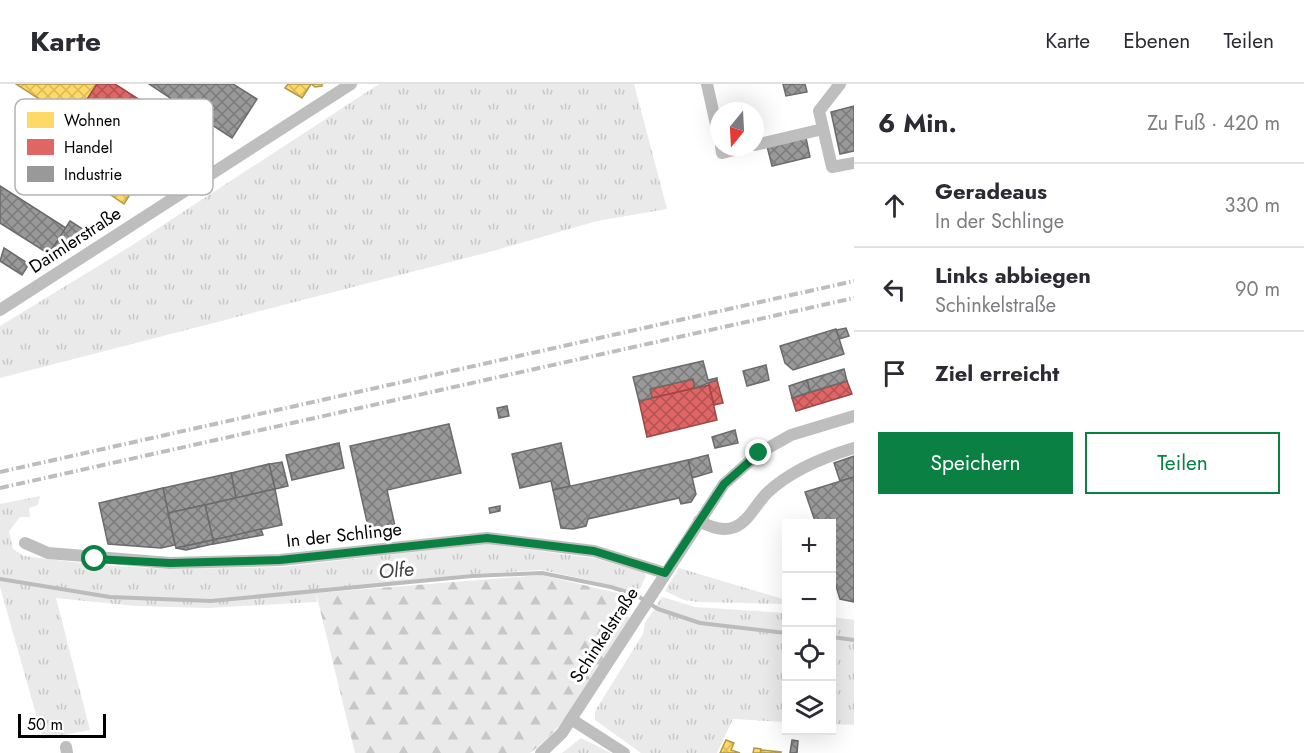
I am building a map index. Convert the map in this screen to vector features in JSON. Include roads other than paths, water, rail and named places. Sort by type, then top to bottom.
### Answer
[{"type":"street","name":"Daimlerstraße","points":[[213,173],[351,84]]},
{"type":"street","points":[[707,84],[711,102]]},
{"type":"street","points":[[840,84],[819,111],[832,167],[854,163]]},
{"type":"street","points":[[764,143],[823,129]]},
{"type":"street","name":"Daimlerstraße","points":[[0,310],[179,195]]},
{"type":"street","name":"Schinkelstraße","points":[[541,753],[571,719],[724,484],[759,453],[791,435],[854,416]]},
{"type":"street","points":[[699,521],[727,530],[738,526],[767,493],[786,479],[829,456],[854,448]]},
{"type":"street","name":"In der Schlinge","points":[[25,543],[48,553],[170,563],[280,560],[487,538],[594,551],[665,573]]},
{"type":"street","points":[[571,719],[624,753]]},
{"type":"waterway","name":"Olfe","points":[[0,579],[110,597],[211,601],[472,576],[542,573],[611,587],[636,595],[658,609],[700,623],[782,633]]},
{"type":"waterway","name":"Olfe","points":[[836,638],[854,640]]},
{"type":"railway","points":[[0,472],[854,281]]},
{"type":"railway","points":[[0,488],[854,298]]}]
